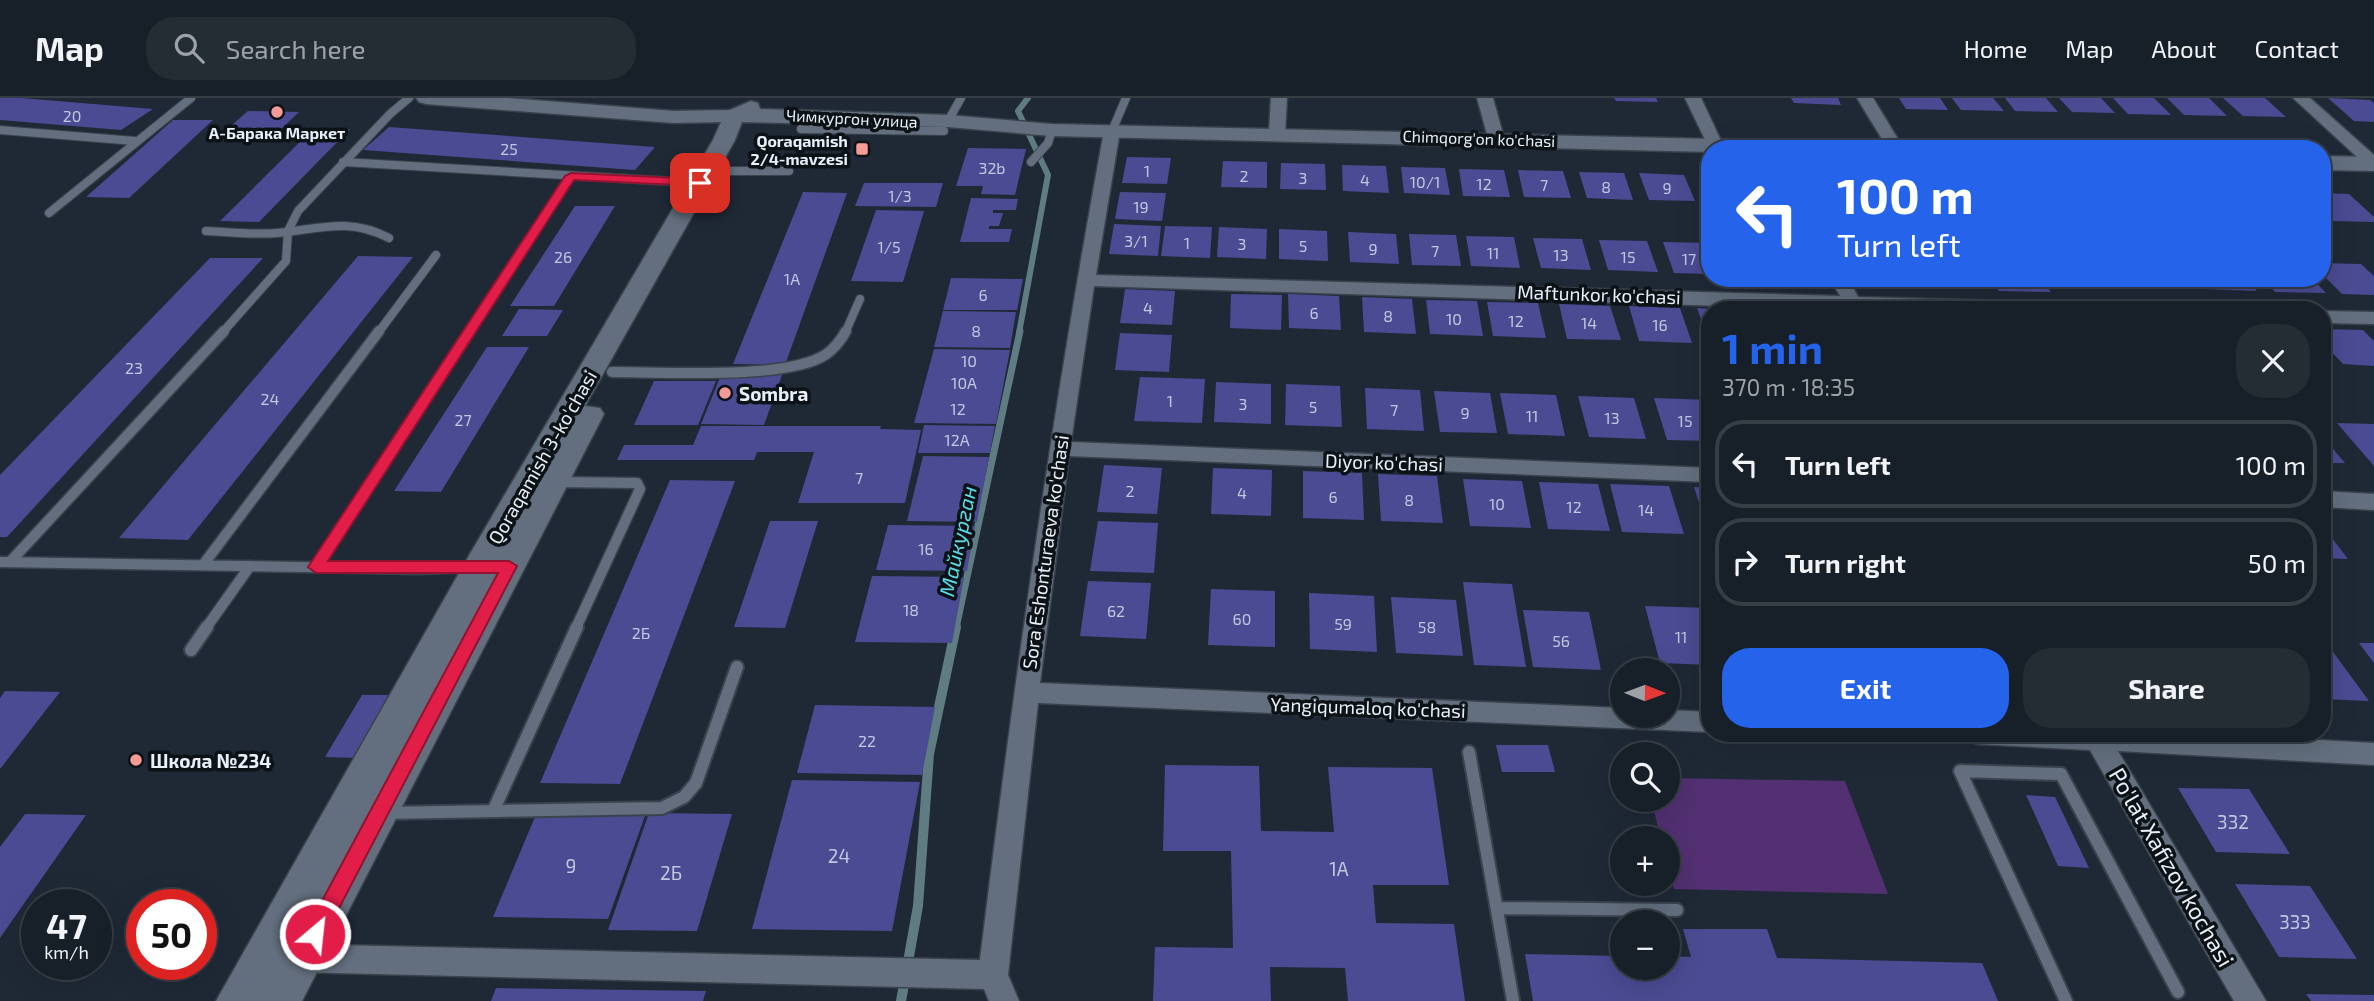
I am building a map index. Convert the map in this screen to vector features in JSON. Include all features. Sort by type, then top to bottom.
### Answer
[{"type":"main road","points":[[426,98],[674,117],[751,109]]},
{"type":"main road","points":[[565,98],[751,109]]},
{"type":"main road","name":"Чимкургон улица","points":[[751,109],[946,126],[1112,131]]},
{"type":"main road","name":"Qoraqamish 3-ko'chasi","points":[[237,1001],[494,567],[751,109]]},
{"type":"main road","name":"Chimqorg'on ko'chasi","points":[[1112,131],[1701,145]]},
{"type":"main road","points":[[2331,163],[2374,164]]},
{"type":"main road","name":"Qoraqamish 3-ko'chasi","points":[[280,1001],[379,813],[494,567],[554,481],[713,177]]},
{"type":"street","points":[[1278,134],[1279,98]]},
{"type":"street","points":[[1485,98],[1496,138]]},
{"type":"street","points":[[1693,98],[1713,140]]},
{"type":"street","points":[[1865,98],[1891,140]]},
{"type":"street","points":[[2301,98],[2374,164]]},
{"type":"street","name":"Sora Eshonturaeva ko'chasi","points":[[999,988],[1025,692],[1084,280],[1112,131]]},
{"type":"street","name":"Maftunkor ko'chasi","points":[[1084,280],[1731,301]]},
{"type":"street","points":[[2331,317],[2374,318]]},
{"type":"street","name":"Diyor ko'chasi","points":[[1059,449],[1701,475]]},
{"type":"street","points":[[2331,500],[2374,502]]},
{"type":"street","name":"Yangiqumaloq ko'chasi","points":[[1025,692],[1701,722]]},
{"type":"street","name":"Po'lat Xafizov kochasi","points":[[2099,742],[2251,1001]]},
{"type":"street","points":[[2188,742],[2374,754]]},
{"type":"street","points":[[262,957],[999,988]]},
{"type":"lane","points":[[49,213],[191,98]]},
{"type":"lane","points":[[5,562],[273,278],[286,261],[288,231],[298,211],[343,162],[409,98]]},
{"type":"lane","points":[[801,129],[946,126],[961,98]]},
{"type":"lane","points":[[1112,131],[1126,98]]},
{"type":"lane","points":[[1031,162],[1048,143],[1032,128]]},
{"type":"lane","points":[[0,130],[135,141]]},
{"type":"lane","points":[[343,162],[571,176],[713,177],[789,171]]},
{"type":"lane","points":[[316,567],[571,176]]},
{"type":"lane","points":[[206,231],[288,231],[357,224],[378,230],[388,238]]},
{"type":"lane","points":[[203,565],[436,255]]},
{"type":"lane","points":[[612,372],[786,369],[816,361],[846,337],[860,299]]},
{"type":"lane","points":[[494,809],[640,489],[637,483],[554,481]]},
{"type":"lane","points":[[5,562],[494,567]]},
{"type":"lane","points":[[191,650],[250,566]]},
{"type":"lane","points":[[379,813],[662,808],[684,797],[696,783],[737,667]]},
{"type":"lane","points":[[1469,752],[1513,1001]]},
{"type":"lane","points":[[2066,1001],[1960,771],[2061,774],[2178,992]]},
{"type":"lane","points":[[1497,908],[1677,910]]},
{"type":"shaded area","points":[[1680,778],[1845,781],[1888,894],[1680,889],[1680,826],[1658,826],[1654,812],[1680,812]]},
{"type":"building","points":[[0,98],[153,109],[121,130],[0,120]]},
{"type":"building","points":[[1614,98],[1656,98],[1658,102],[1616,101]]},
{"type":"building","points":[[1791,98],[1838,98],[1841,105],[1794,103]]},
{"type":"building","points":[[1899,98],[1940,98],[1948,110],[1906,109]]},
{"type":"building","points":[[1952,98],[1993,98],[2004,111],[1961,110]]},
{"type":"building","points":[[2005,98],[2046,98],[2058,112],[2015,111]]},
{"type":"building","points":[[2059,98],[2101,98],[2115,113],[2072,112]]},
{"type":"building","points":[[2113,98],[2154,98],[2171,115],[2128,114]]},
{"type":"building","points":[[2167,98],[2209,98],[2227,116],[2184,115]]},
{"type":"building","points":[[2223,98],[2265,98],[2286,117],[2243,116]]},
{"type":"building","points":[[2328,98],[2370,100],[2374,103],[2374,122],[2354,121]]},
{"type":"building","points":[[248,111],[299,112],[278,132],[225,131]]},
{"type":"building","points":[[173,120],[213,120],[129,198],[86,197]]},
{"type":"building","points":[[389,127],[655,147],[635,170],[363,150]]},
{"type":"building","points":[[314,128],[350,129],[259,222],[220,221]]},
{"type":"building","points":[[968,148],[1026,149],[1015,195],[981,194],[983,186],[956,186]]},
{"type":"building","points":[[1127,157],[1171,158],[1167,184],[1122,183]]},
{"type":"building","points":[[1223,161],[1267,162],[1267,188],[1221,187]]},
{"type":"building","points":[[1281,163],[1325,164],[1326,190],[1280,189]]},
{"type":"building","points":[[1342,165],[1386,166],[1389,193],[1343,191]]},
{"type":"building","points":[[1401,167],[1445,168],[1450,195],[1404,193]]},
{"type":"building","points":[[1459,169],[1504,170],[1510,197],[1463,196]]},
{"type":"building","points":[[1518,170],[1563,171],[1571,198],[1524,197]]},
{"type":"building","points":[[1579,172],[1624,173],[1633,200],[1587,198]]},
{"type":"building","points":[[1639,173],[1684,175],[1695,201],[1649,200]]},
{"type":"building","points":[[864,183],[943,183],[936,207],[855,206]]},
{"type":"building","points":[[803,192],[847,193],[785,365],[733,364]]},
{"type":"building","points":[[1120,192],[1166,193],[1162,221],[1115,219]]},
{"type":"building","points":[[2331,193],[2349,194],[2374,217],[2374,222],[2331,221]]},
{"type":"building","points":[[971,198],[1018,199],[1016,210],[993,210],[993,213],[1003,213],[999,226],[989,226],[989,229],[1012,229],[1009,242],[960,242]]},
{"type":"building","points":[[575,206],[615,206],[554,306],[510,306]]},
{"type":"building","points":[[876,210],[924,211],[903,282],[851,281]]},
{"type":"building","points":[[1114,224],[1161,226],[1158,256],[1109,254]]},
{"type":"building","points":[[1165,226],[1212,227],[1210,258],[1161,256]]},
{"type":"building","points":[[1219,227],[1267,229],[1266,259],[1217,257]]},
{"type":"building","points":[[1279,229],[1327,231],[1328,261],[1279,259]]},
{"type":"building","points":[[1348,232],[1396,234],[1399,264],[1350,262]]},
{"type":"building","points":[[1409,234],[1456,235],[1461,266],[1412,265]]},
{"type":"building","points":[[1466,236],[1514,237],[1520,268],[1471,266]]},
{"type":"building","points":[[1533,238],[1582,239],[1591,270],[1541,268]]},
{"type":"building","points":[[1599,240],[1647,241],[1658,272],[1608,270]]},
{"type":"building","points":[[1663,242],[1701,243],[1701,274],[1674,273]]},
{"type":"building","points":[[358,256],[413,257],[188,540],[119,538]]},
{"type":"building","points":[[210,258],[263,258],[7,537],[0,537],[0,475]]},
{"type":"building","points":[[2331,263],[2361,264],[2374,276],[2374,295],[2342,294],[2331,283]]},
{"type":"building","points":[[951,278],[1023,279],[1017,310],[943,310]]},
{"type":"building","points":[[1935,287],[1985,287],[1986,289]]},
{"type":"building","points":[[1997,287],[2047,287],[2051,292],[1999,291]]},
{"type":"building","points":[[2204,287],[2254,287],[2257,291]]},
{"type":"building","points":[[2270,287],[2320,287],[2326,293],[2275,292]]},
{"type":"building","points":[[1125,289],[1175,291],[1172,325],[1120,323]]},
{"type":"building","points":[[1231,294],[1282,295],[1281,330],[1230,328]]},
{"type":"building","points":[[1288,294],[1339,296],[1341,330],[1289,328]]},
{"type":"building","points":[[1362,297],[1412,299],[1416,334],[1364,332]]},
{"type":"building","points":[[1426,300],[1477,301],[1483,336],[1430,334]]},
{"type":"building","points":[[1487,302],[1538,303],[1546,338],[1493,336]]},
{"type":"building","points":[[1559,304],[1610,306],[1621,340],[1567,339]]},
{"type":"building","points":[[1629,306],[1680,308],[1692,343],[1639,341]]},
{"type":"building","points":[[519,309],[563,310],[547,336],[502,336]]},
{"type":"building","points":[[943,311],[1016,312],[1010,348],[934,347]]},
{"type":"building","points":[[2331,329],[2363,330],[2374,341],[2374,366],[2343,364],[2331,351]]},
{"type":"building","points":[[1120,333],[1172,335],[1169,372],[1115,370]]},
{"type":"building","points":[[487,347],[529,347],[441,492],[394,491]]},
{"type":"building","points":[[934,349],[1010,350],[996,424],[914,423]]},
{"type":"building","points":[[721,375],[782,375],[764,425],[701,424]]},
{"type":"building","points":[[1140,377],[1205,379],[1202,423],[1134,421]]},
{"type":"building","points":[[654,381],[716,381],[698,425],[634,425]]},
{"type":"building","points":[[1216,382],[1271,384],[1271,424],[1214,422]]},
{"type":"building","points":[[1286,384],[1340,386],[1342,427],[1285,425]]},
{"type":"building","points":[[1365,388],[1420,390],[1424,431],[1367,429]]},
{"type":"building","points":[[1434,391],[1490,393],[1497,433],[1440,432]]},
{"type":"building","points":[[1500,393],[1556,395],[1565,436],[1508,434]]},
{"type":"building","points":[[1578,396],[1634,398],[1646,439],[1589,437]]},
{"type":"building","points":[[1654,398],[1701,400],[1701,441],[1667,440]]},
{"type":"building","points":[[2337,423],[2374,424],[2374,466]]},
{"type":"building","points":[[924,425],[995,426],[990,453],[918,453]]},
{"type":"building","points":[[701,426],[881,426],[880,429],[921,430],[905,503],[798,503],[814,452],[757,452],[754,460],[617,460],[624,445],[693,445]]},
{"type":"building","points":[[2331,447],[2345,463],[2331,463]]},
{"type":"building","points":[[923,456],[989,457],[977,522],[907,521]]},
{"type":"building","points":[[1104,465],[1162,468],[1157,514],[1097,512]]},
{"type":"building","points":[[1213,468],[1272,470],[1271,516],[1211,514]]},
{"type":"building","points":[[1303,471],[1362,473],[1364,520],[1303,518]]},
{"type":"building","points":[[1378,474],[1437,476],[1443,523],[1381,521]]},
{"type":"building","points":[[1463,479],[1522,481],[1531,528],[1470,526]]},
{"type":"building","points":[[670,480],[735,481],[620,784],[540,783]]},
{"type":"building","points":[[1539,482],[1598,484],[1610,531],[1548,529]]},
{"type":"building","points":[[1610,484],[1669,486],[1684,534],[1622,532]]},
{"type":"building","points":[[1694,487],[1701,487],[1701,509]]},
{"type":"building","points":[[770,521],[818,521],[785,628],[734,627]]},
{"type":"building","points":[[1098,521],[1158,523],[1154,573],[1090,571]]},
{"type":"building","points":[[888,525],[975,526],[967,571],[876,570]]},
{"type":"building","points":[[2331,537],[2348,559],[2331,558]]},
{"type":"building","points":[[872,576],[964,577],[952,643],[855,642]]},
{"type":"building","points":[[1088,581],[1151,583],[1146,639],[1080,636]]},
{"type":"building","points":[[1463,582],[1512,584],[1526,667],[1474,665]]},
{"type":"building","points":[[1211,589],[1275,591],[1275,647],[1208,645]]},
{"type":"building","points":[[1309,593],[1374,596],[1377,652],[1310,649]]},
{"type":"building","points":[[1391,597],[1456,600],[1463,656],[1396,653]]},
{"type":"building","points":[[1645,606],[1701,608],[1701,665],[1680,664],[1680,658],[1659,658]]},
{"type":"building","points":[[1523,610],[1589,612],[1601,670],[1533,667]]},
{"type":"building","points":[[2359,643],[2374,643],[2374,663]]},
{"type":"building","points":[[2331,649],[2369,701],[2331,699]]},
{"type":"building","points":[[5,691],[60,692],[0,769],[0,698]]},
{"type":"building","points":[[362,695],[394,695],[359,758],[325,757]]},
{"type":"building","points":[[815,705],[935,707],[922,775],[797,773]]},
{"type":"building","points":[[1496,745],[1548,745],[1555,772],[1502,772]]},
{"type":"building","points":[[1165,765],[1259,766],[1261,831],[1334,832],[1328,767],[1432,768],[1449,885],[1373,885],[1376,923],[1454,924],[1465,1001],[1348,1001],[1345,968],[1270,967],[1271,1001],[1153,1001],[1155,947],[1233,948],[1231,851],[1163,851]]},
{"type":"building","points":[[792,780],[920,782],[892,931],[752,929]]},
{"type":"building","points":[[2178,788],[2249,789],[2290,854],[2216,852]]},
{"type":"building","points":[[2026,795],[2055,797],[2089,868],[2058,866]]},
{"type":"building","points":[[537,812],[646,813],[608,919],[493,917]]},
{"type":"building","points":[[649,813],[732,814],[697,931],[608,930]]},
{"type":"building","points":[[25,814],[86,815],[34,889],[21,889],[21,908],[0,938],[0,847]]},
{"type":"building","points":[[2235,884],[2310,886],[2357,959],[2279,957]]},
{"type":"building","points":[[1683,929],[1767,929],[1777,958],[1982,963],[1998,1001],[1533,1001],[1525,954],[1610,956],[1610,980],[1680,980],[1680,957],[1691,957]]},
{"type":"building","points":[[496,988],[706,991],[703,1001],[491,1001]]},
{"type":"building","points":[[2306,994],[2374,995],[2374,1001],[2311,1001]]},
{"type":"waterway","name":"Майкурган","points":[[1019,333],[1048,175],[1018,111],[1028,98]]},
{"type":"waterway","name":"Майкурган","points":[[956,628],[1020,331]]},
{"type":"waterway","name":"Майкурган","points":[[901,1001],[918,906],[929,754],[956,627]]},
{"type":"place","name":"А-Барака Маркет","points":[[277,112]]},
{"type":"place","name":"Qoraqamish 2/4-mavzesi","points":[[862,149]]},
{"type":"place","name":"Sombra","points":[[725,393]]},
{"type":"place","name":"Школа №234","points":[[136,760]]},
{"type":"route","points":[[315,934],[509,566],[419,569],[316,567],[571,176],[700,183]]}]
